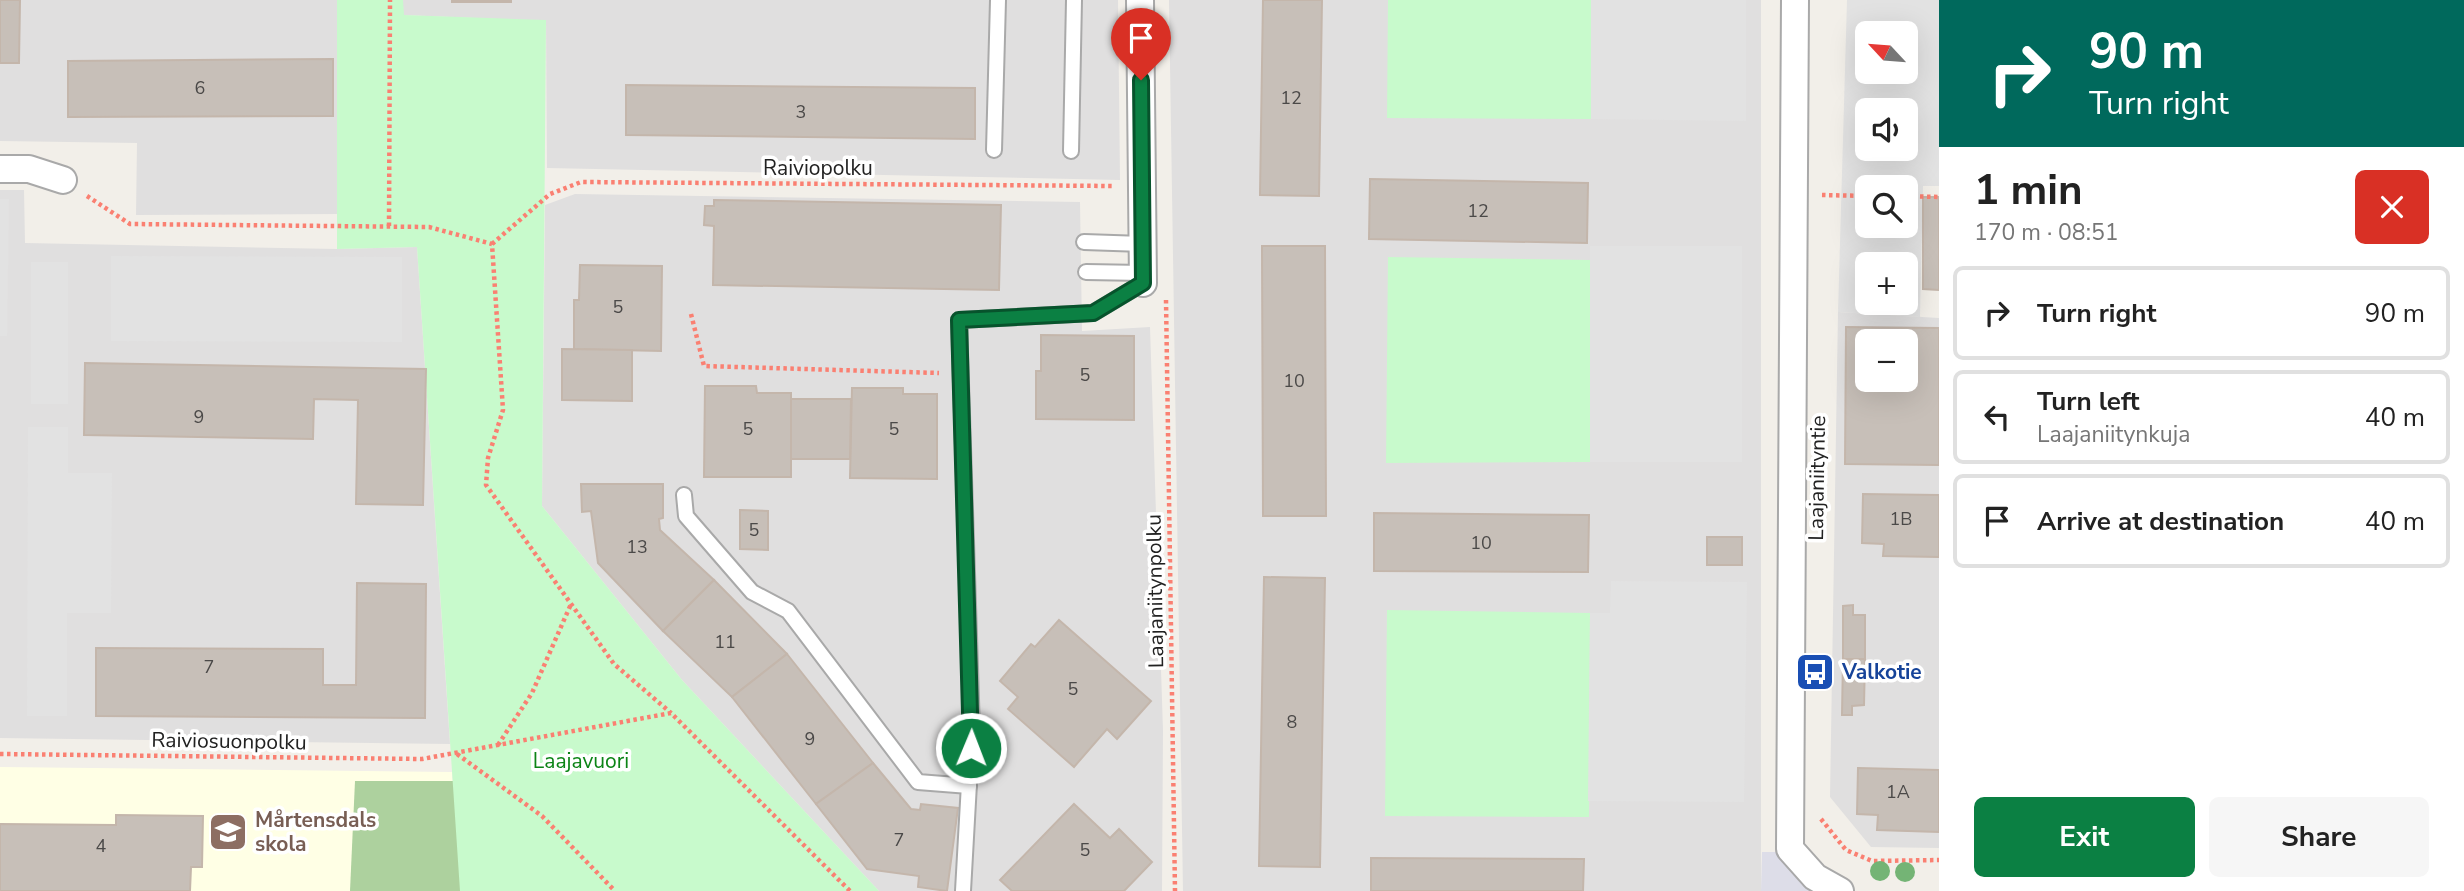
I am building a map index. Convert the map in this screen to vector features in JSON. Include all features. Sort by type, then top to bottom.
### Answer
[{"type":"street","points":[[1140,0],[1143,244],[1151,282]]},
{"type":"street","name":"Laajaniityntie","points":[[1795,0],[1790,849],[1815,877],[1840,891]]},
{"type":"street","points":[[0,169],[29,169],[63,180]]},
{"type":"lane","points":[[994,150],[998,0]]},
{"type":"lane","points":[[1071,151],[1074,0]]},
{"type":"lane","points":[[1084,242],[1143,244]]},
{"type":"lane","points":[[1086,272],[1151,282]]},
{"type":"lane","points":[[963,891],[972,730],[959,320],[1093,313],[1151,282]]},
{"type":"lane","points":[[684,495],[685,516],[752,592],[788,611],[918,782],[969,786]]},
{"type":"path","points":[[389,226],[390,0]]},
{"type":"path","points":[[63,180],[130,224],[429,227],[492,244],[503,410],[488,457],[486,485],[614,664],[671,713],[850,891]]},
{"type":"path","points":[[1821,181],[1821,208]]},
{"type":"path","name":"Raiviopolku","points":[[492,244],[550,194],[581,182],[1143,186]]},
{"type":"path","points":[[1821,195],[1855,196]]},
{"type":"path","points":[[1918,197],[1939,197]]},
{"type":"path","name":"Laajaniitynpolku","points":[[1151,282],[1175,891]]},
{"type":"path","points":[[691,314],[704,366],[961,374]]},
{"type":"path","points":[[497,746],[532,693],[572,604]]},
{"type":"path","name":"Raiviosuonpolku","points":[[0,754],[422,759],[671,713]]},
{"type":"path","points":[[457,754],[542,816],[615,891]]},
{"type":"path","points":[[1819,814],[1822,825],[1846,850],[1872,861],[1939,860]]},
{"type":"shaded area","points":[[0,0],[337,0],[337,214],[136,215],[137,143],[0,141]]},
{"type":"shaded area","points":[[403,0],[1118,0],[1120,180],[547,168],[546,21],[403,15]]},
{"type":"shaded area","points":[[1169,0],[1761,0],[1761,891],[1183,891]]},
{"type":"shaded area","points":[[1591,0],[1746,0],[1746,121],[1591,119]]},
{"type":"shaded area","points":[[1847,0],[1939,0],[1939,186],[1923,186],[1920,317],[1887,315],[1918,315],[1918,252],[1855,252],[1855,313],[1838,312]]},
{"type":"shaded area","points":[[0,190],[24,190],[25,243],[337,249],[417,247],[450,744],[0,738]]},
{"type":"shaded area","points":[[575,194],[1080,202],[1082,331],[1150,327],[1163,731],[1162,891],[879,891],[682,680],[542,506],[545,205]]},
{"type":"shaded area","points":[[0,199],[9,199],[7,336],[0,336]]},
{"type":"shaded area","points":[[1590,246],[1742,246],[1742,462],[1590,462]]},
{"type":"shaded area","points":[[111,256],[402,257],[402,342],[111,341]]},
{"type":"shaded area","points":[[31,262],[68,262],[68,404],[31,404]]},
{"type":"shaded area","points":[[1838,312],[1939,318],[1939,848],[1871,847],[1830,797]]},
{"type":"shaded area","points":[[28,427],[68,427],[68,473],[112,473],[111,613],[67,613],[67,716],[27,716]]},
{"type":"shaded area","points":[[1611,581],[1747,582],[1744,802],[1588,801],[1590,613],[1610,613]]},
{"type":"shaded area","name":"Mårtensdals skola","points":[[0,767],[452,772],[460,891],[0,891]]},
{"type":"shaded area","points":[[1762,852],[1775,852],[1816,891],[1761,891]]},
{"type":"green space","name":"Laajavuori","points":[[337,0],[403,0],[404,15],[546,20],[542,506],[682,680],[879,891],[460,891],[417,247],[337,249]]},
{"type":"green space","points":[[1388,0],[1591,0],[1591,119],[1387,118]]},
{"type":"green space","points":[[1388,257],[1590,260],[1590,462],[1386,463]]},
{"type":"green space","points":[[1387,610],[1590,613],[1589,817],[1385,816]]},
{"type":"green space","points":[[355,781],[465,781],[798,891],[350,891]]},
{"type":"building","points":[[0,0],[20,0],[19,63],[0,63]]},
{"type":"building","points":[[511,0],[511,2],[452,2]]},
{"type":"building","points":[[1263,0],[1322,0],[1319,196],[1260,195]]},
{"type":"building","points":[[333,59],[333,116],[68,117],[68,61]]},
{"type":"building","points":[[626,85],[975,88],[975,139],[626,135]]},
{"type":"building","points":[[1370,179],[1588,183],[1587,243],[1369,239]]},
{"type":"building","points":[[1923,197],[1939,197],[1939,290],[1923,289]]},
{"type":"building","points":[[714,200],[1001,205],[999,290],[713,285],[714,226],[704,225],[705,206],[714,206]]},
{"type":"building","points":[[1262,246],[1325,246],[1326,516],[1263,516]]},
{"type":"building","points":[[580,265],[662,266],[661,351],[574,349],[574,300],[579,300]]},
{"type":"building","points":[[1846,327],[1939,328],[1939,465],[1845,464]]},
{"type":"building","points":[[1041,335],[1134,336],[1134,420],[1036,419],[1036,371],[1041,371]]},
{"type":"building","points":[[562,349],[632,350],[632,401],[562,400]]},
{"type":"building","points":[[85,363],[426,369],[423,505],[356,504],[358,400],[314,399],[313,439],[84,435]]},
{"type":"building","points":[[705,386],[756,386],[757,393],[791,393],[791,477],[704,477]]},
{"type":"building","points":[[852,388],[903,388],[903,394],[937,394],[937,479],[850,478]]},
{"type":"building","points":[[791,399],[851,399],[850,459],[791,459]]},
{"type":"building","points":[[581,484],[663,484],[663,518],[659,519],[660,530],[714,580],[663,631],[598,563],[591,511],[582,512]]},
{"type":"building","points":[[1863,494],[1939,495],[1939,557],[1883,556],[1884,544],[1862,543]]},
{"type":"building","points":[[740,510],[768,511],[768,550],[740,549]]},
{"type":"building","points":[[1374,513],[1589,515],[1588,572],[1374,571]]},
{"type":"building","points":[[1707,537],[1742,537],[1742,565],[1707,565]]},
{"type":"building","points":[[1264,577],[1325,578],[1320,867],[1259,866]]},
{"type":"building","points":[[714,580],[787,654],[732,697],[663,631]]},
{"type":"building","points":[[357,583],[426,584],[425,718],[96,716],[96,648],[323,649],[323,685],[356,685]]},
{"type":"building","points":[[1853,605],[1853,615],[1865,615],[1865,659],[1843,659],[1843,606]]},
{"type":"building","points":[[1059,620],[1151,701],[1117,739],[1107,729],[1074,767],[1008,709],[1018,697],[1000,681],[1031,644],[1035,647]]},
{"type":"building","points":[[787,654],[873,763],[816,804],[732,697]]},
{"type":"building","points":[[1843,659],[1865,659],[1864,705],[1852,706],[1852,715],[1842,715]]},
{"type":"building","points":[[873,763],[911,809],[920,810],[921,804],[958,808],[947,891],[918,887],[919,876],[867,869],[816,804]]},
{"type":"building","points":[[1858,768],[1939,770],[1939,832],[1877,830],[1878,815],[1857,814]]},
{"type":"building","points":[[1074,804],[1110,838],[1119,829],[1152,862],[1124,891],[1012,891],[1000,880]]},
{"type":"building","points":[[116,815],[203,816],[202,867],[191,867],[190,891],[0,891],[0,824],[116,825]]},
{"type":"building","points":[[1371,858],[1584,859],[1583,891],[1371,891]]},
{"type":"place","name":"Valkotie","points":[[1815,672]]},
{"type":"place","name":"Mårtensdals skola","points":[[228,832]]},
{"type":"route","points":[[971,748],[959,320],[1093,313],[1143,283],[1141,80]]}]
